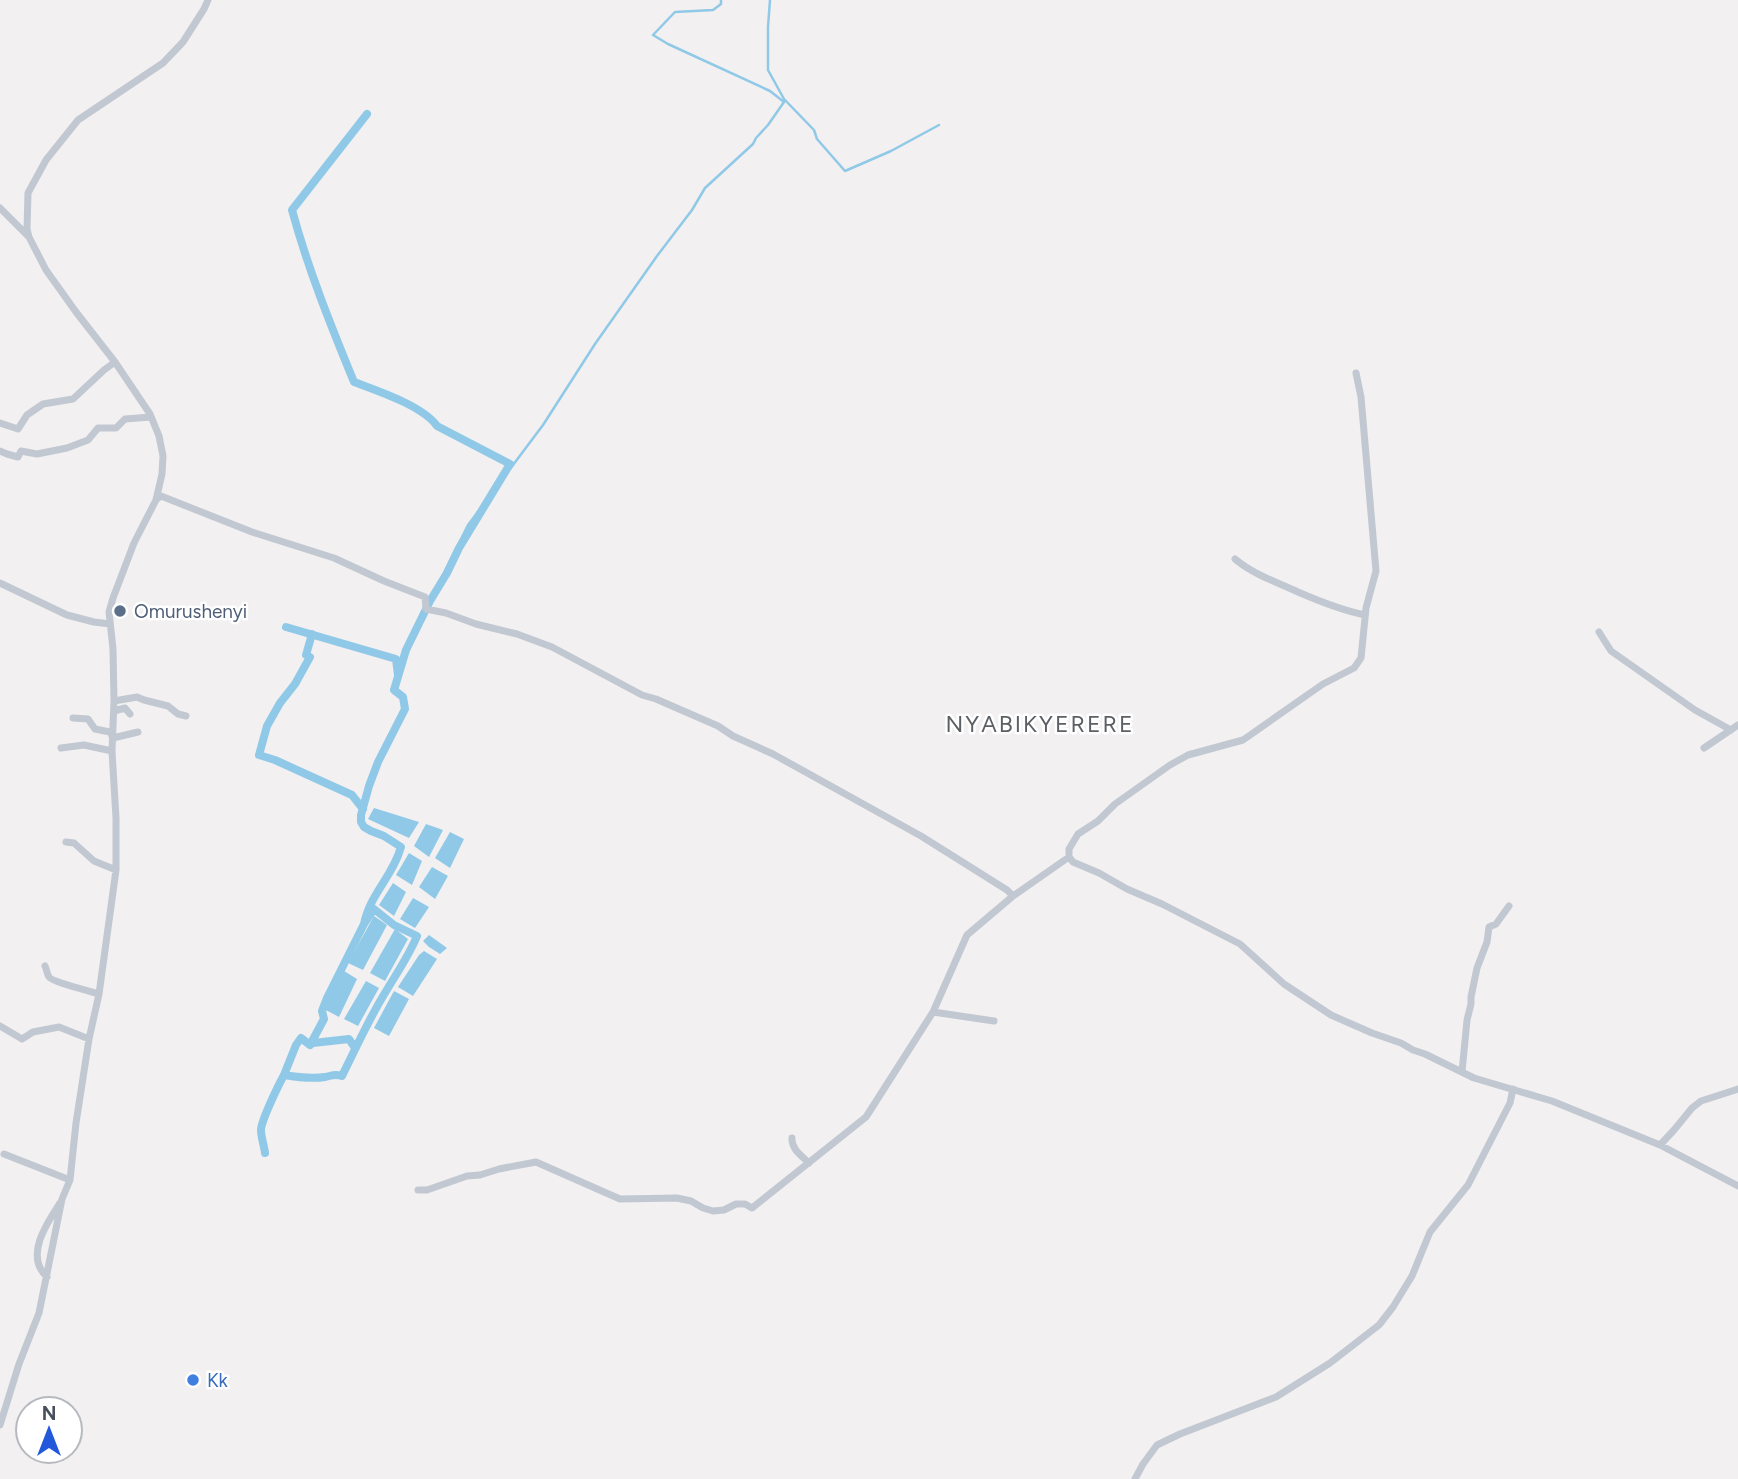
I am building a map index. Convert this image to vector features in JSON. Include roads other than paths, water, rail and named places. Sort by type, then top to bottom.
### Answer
[{"type":"street","points":[[47,1277],[37,1264],[37,1251],[46,1224],[70,1180],[76,1123],[99,994],[116,870],[112,751],[113,649],[109,612],[134,544],[156,500],[163,456],[151,417],[115,362],[46,270],[27,229],[27,193],[46,160],[78,120],[163,63],[183,42],[208,0]]},
{"type":"street","points":[[0,208],[29,237]]},
{"type":"street","points":[[0,423],[18,429],[27,415],[43,404],[73,399],[115,362]]},
{"type":"street","points":[[1356,373],[1361,397],[1376,571],[1365,615],[1361,658],[1354,668],[1323,684],[1243,740],[1188,755],[1170,765],[1078,834],[1069,849],[1069,857],[1073,862],[1240,944],[1284,984],[1331,1015],[1401,1043],[1474,1078],[1552,1101],[1660,1145],[1738,1186]]},
{"type":"street","points":[[0,451],[18,457],[21,451],[37,454],[56,450],[88,440],[98,428],[116,428],[125,419],[151,417]]},
{"type":"street","points":[[156,500],[161,496],[180,502],[252,532],[334,558],[425,597],[426,609],[517,634],[552,647],[642,695],[718,726],[733,736],[773,754],[921,836],[1007,890],[1013,897]]},
{"type":"street","points":[[1236,559],[1253,571],[1314,600],[1365,615]]},
{"type":"street","points":[[0,583],[67,615],[110,624]]},
{"type":"street","points":[[1599,632],[1611,651],[1634,668],[1695,710],[1735,727]]},
{"type":"street","points":[[114,701],[137,697],[168,706],[178,714],[186,716]]},
{"type":"street","points":[[114,711],[125,708],[130,714]]},
{"type":"street","points":[[73,718],[88,719],[95,729],[110,732],[113,738]]},
{"type":"street","points":[[1704,748],[1735,727]]},
{"type":"street","points":[[113,738],[138,732]]},
{"type":"street","points":[[61,748],[84,745],[112,751]]},
{"type":"street","points":[[66,842],[74,843],[94,861],[116,870]]},
{"type":"street","points":[[418,1190],[467,1176],[536,1162],[620,1199],[677,1198],[713,1210],[723,1210],[736,1204],[745,1204],[751,1208],[866,1117],[933,1012],[967,935],[1013,897],[1069,857]]},
{"type":"street","points":[[1461,1072],[1471,996],[1489,927],[1496,924],[1509,906]]},
{"type":"street","points":[[45,966],[49,979],[55,983],[99,994]]},
{"type":"street","points":[[933,1012],[994,1021]]},
{"type":"street","points":[[0,1026],[22,1039],[33,1032],[59,1027],[89,1039]]},
{"type":"street","points":[[1135,1479],[1157,1445],[1276,1397],[1330,1363],[1378,1325],[1412,1276],[1430,1232],[1468,1185],[1510,1103],[1513,1089]]},
{"type":"street","points":[[1660,1145],[1701,1101],[1738,1089]]},
{"type":"street","points":[[792,1138],[794,1148],[809,1163]]},
{"type":"street","points":[[4,1154],[70,1180]]},
{"type":"street","points":[[1,1418],[39,1313],[62,1199]]},
{"type":"water","points":[[374,808],[419,822],[409,838],[368,819]]},
{"type":"water","points":[[426,824],[443,830],[429,857],[414,846]]},
{"type":"water","points":[[450,832],[464,839],[450,868],[435,858]]},
{"type":"water","points":[[409,853],[422,861],[412,885],[396,875]]},
{"type":"water","points":[[432,867],[448,876],[435,899],[419,887]]},
{"type":"water","points":[[393,883],[406,892],[394,916],[379,905]]},
{"type":"water","points":[[413,898],[429,907],[415,928],[400,919]]},
{"type":"water","points":[[374,916],[387,925],[363,970],[348,963]]},
{"type":"water","points":[[395,929],[408,939],[385,981],[370,973]]},
{"type":"water","points":[[429,935],[447,948],[440,954],[429,947],[423,941]]},
{"type":"water","points":[[424,951],[437,959],[413,996],[398,987]]},
{"type":"water","points":[[344,971],[357,979],[339,1017],[324,1009]]},
{"type":"water","points":[[366,981],[379,988],[358,1026],[344,1019]]},
{"type":"water","points":[[394,991],[409,999],[389,1036],[374,1028]]},
{"type":"waterway","points":[[437,587],[468,525],[543,425],[595,344],[705,188],[753,144],[784,102],[770,91],[653,35],[675,12],[713,10],[721,4],[721,0]]},
{"type":"waterway","points":[[770,0],[768,70],[784,99],[814,130],[817,139],[845,171],[891,151],[939,125]]},
{"type":"waterway","points":[[265,1153],[262,1125],[284,1075],[309,1078],[342,1076],[371,1017],[417,936],[394,925],[374,909],[364,924],[371,903],[393,867],[401,847],[364,827],[361,815],[378,762],[405,709],[403,697],[394,690],[406,650],[459,548],[510,464],[437,426],[411,406],[354,382],[345,361],[328,319],[292,210],[367,114]]},
{"type":"waterway","points":[[286,627],[396,659],[398,675]]},
{"type":"waterway","points":[[312,634],[306,655],[310,657],[267,726],[259,755],[352,795],[363,809]]},
{"type":"waterway","points":[[310,1045],[324,1019],[322,1011],[327,998],[364,924]]},
{"type":"waterway","points":[[284,1075],[301,1038],[310,1045],[349,1039],[355,1048]]},
{"type":"place","name":"Omurushenyi","points":[[120,611]]},
{"type":"place","name":"Kk","points":[[193,1380]]},
{"type":"district","name":"NYABIKYERERE","points":[[1040,724]]}]
